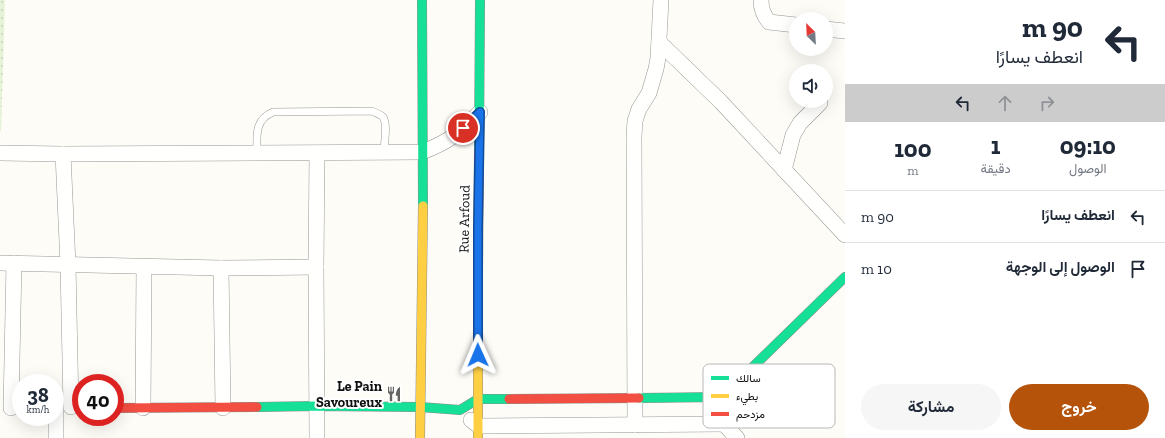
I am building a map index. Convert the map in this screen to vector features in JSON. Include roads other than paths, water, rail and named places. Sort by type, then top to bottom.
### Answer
[{"type":"street","points":[[420,438],[423,232],[422,0]]},
{"type":"street","name":"Rue Arfoud","points":[[479,432],[477,326],[480,0]]},
{"type":"street","points":[[636,425],[634,136],[635,121],[639,109],[648,93],[656,69],[661,0]]},
{"type":"street","points":[[761,0],[761,10],[764,17],[769,22],[789,24]]},
{"type":"street","points":[[833,30],[845,31]]},
{"type":"street","points":[[659,42],[721,102],[845,234]]},
{"type":"street","points":[[784,170],[793,135],[800,123],[815,108]]},
{"type":"street","points":[[0,153],[257,154],[422,152],[440,145],[456,135],[480,112]]},
{"type":"street","points":[[317,153],[317,438]]},
{"type":"street","points":[[56,438],[66,408],[68,265],[64,154]]},
{"type":"street","points":[[11,408],[7,263],[221,268],[316,267]]},
{"type":"street","points":[[142,408],[144,267]]},
{"type":"street","points":[[221,268],[222,408]]},
{"type":"street","points":[[756,364],[845,277]]},
{"type":"street","points":[[124,408],[317,406],[420,407],[460,410],[478,399],[703,397]]},
{"type":"street","points":[[460,410],[479,432],[581,432],[636,425],[703,424]]},
{"type":"street","points":[[728,428],[737,438]]},
{"type":"lane","points":[[257,154],[258,129],[260,122],[265,115],[273,112],[372,111],[379,114],[383,118],[385,124],[384,152]]},
{"type":"place","name":"Le Pain Savoureux","points":[[394,394]]}]
